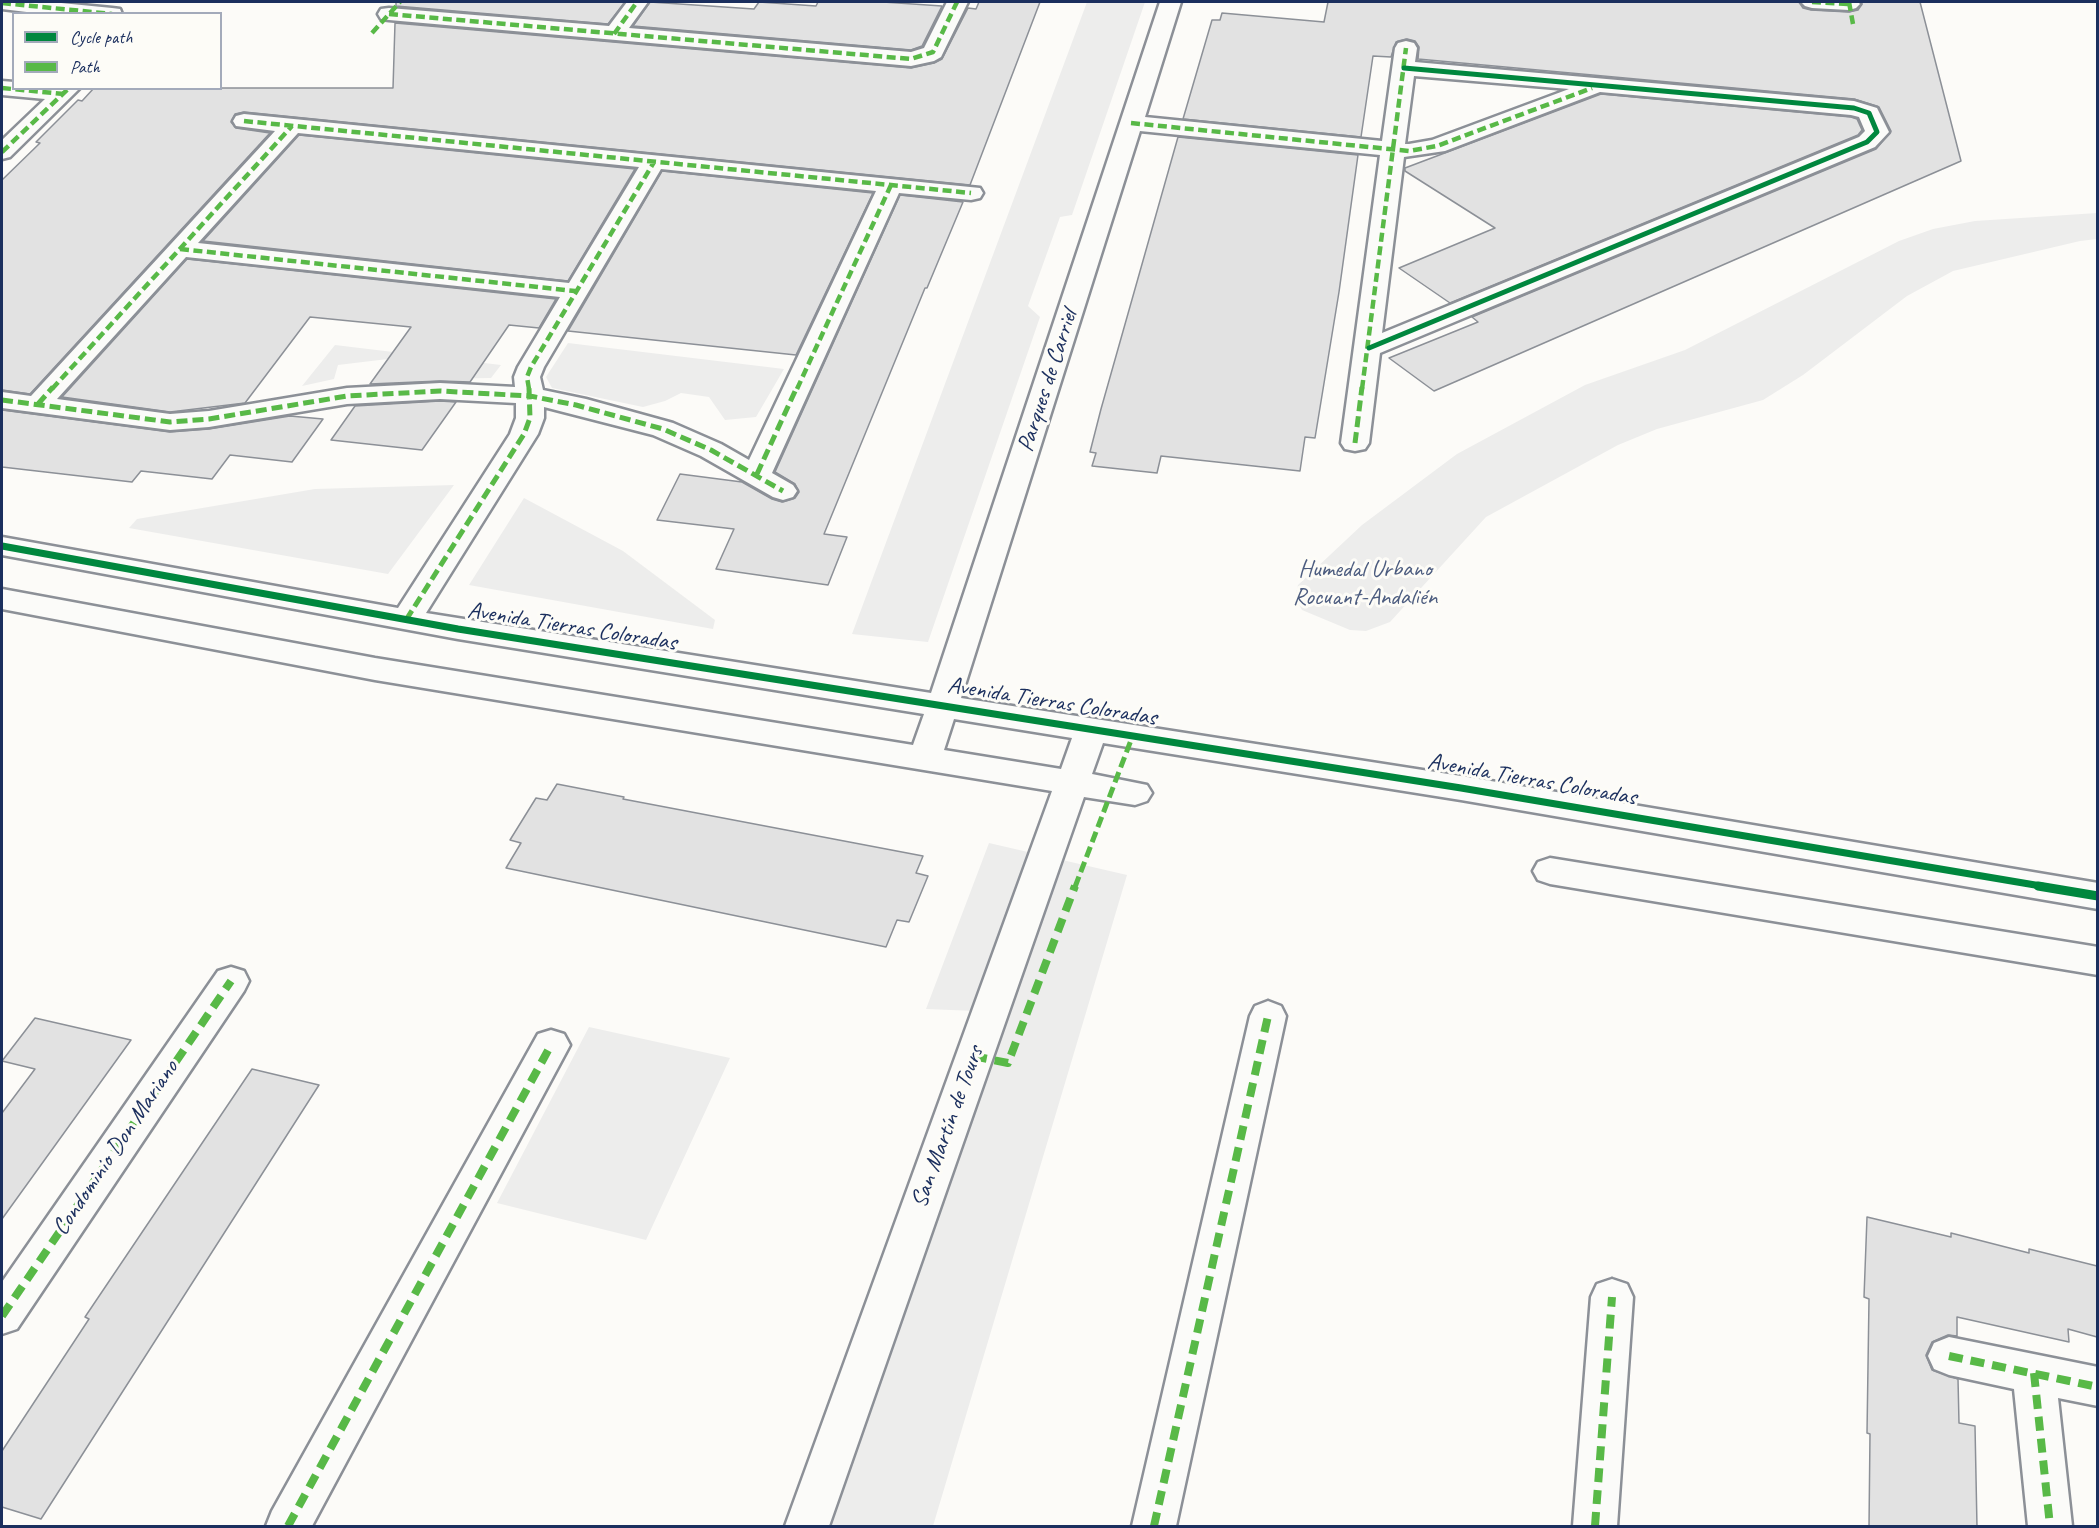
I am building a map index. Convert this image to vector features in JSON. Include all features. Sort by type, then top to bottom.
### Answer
[{"type":"street","points":[[614,34],[636,2]]},
{"type":"street","points":[[372,33],[395,8],[614,34],[919,58],[933,52],[957,2]]},
{"type":"street","name":"Parques de Carriel","points":[[924,759],[944,705],[1170,2]]},
{"type":"street","points":[[1812,2],[1850,10]]},
{"type":"street","points":[[2,3],[92,12]]},
{"type":"street","points":[[1355,443],[1405,58],[1600,86],[1860,109],[1872,115],[1877,132],[1867,142],[1369,348]]},
{"type":"street","points":[[1131,123],[1394,150],[1423,149],[1437,146],[1600,86]]},
{"type":"street","points":[[45,90],[67,91]]},
{"type":"street","points":[[2,152],[67,91]]},
{"type":"street","points":[[244,121],[971,193]]},
{"type":"street","points":[[38,405],[292,126]]},
{"type":"street","points":[[406,620],[524,434],[530,418],[527,377],[531,367],[654,162]]},
{"type":"street","points":[[757,474],[891,185]]},
{"type":"street","points":[[180,249],[575,291]]},
{"type":"street","points":[[2,400],[170,422],[210,419],[312,401],[393,393],[440,391],[530,396],[576,405],[663,429],[711,450],[757,474],[783,491]]},
{"type":"street","name":"Avenida Tierras Coloradas","points":[[2,546],[406,620],[1461,788],[2097,896]]},
{"type":"street","points":[[2,599],[375,669],[1135,794]]},
{"type":"street","name":"San Martín de Tours","points":[[807,1527],[973,1056],[1092,728]]},
{"type":"street","points":[[1550,871],[2097,961]]},
{"type":"street","name":"Condominio Don Mariano","points":[[2,1316],[231,981]]},
{"type":"street","points":[[1154,1527],[1268,1016]]},
{"type":"street","points":[[288,1527],[551,1045]]},
{"type":"street","points":[[1595,1527],[1612,1297]]},
{"type":"street","points":[[1949,1356],[2097,1387]]},
{"type":"street","points":[[2034,1373],[2050,1527]]},
{"type":"green space","points":[[1087,2],[1145,2],[1072,215],[1060,217],[1028,306],[1040,317],[928,642],[852,634]]},
{"type":"green space","name":"Humedal Urbano Rocuant-Andalién","points":[[2097,213],[2097,239],[1953,271],[1907,296],[1803,375],[1763,400],[1657,429],[1618,445],[1486,517],[1390,622],[1366,631],[1350,630],[1302,610],[1295,598],[1298,585],[1362,525],[1457,454],[1585,385],[1685,350],[1899,241],[1933,229],[1975,221]]},
{"type":"green space","points":[[568,343],[784,369],[756,417],[725,420],[709,397],[681,393],[665,401],[643,407],[552,388],[546,377]]},
{"type":"green space","points":[[335,345],[501,365],[491,378],[417,379],[396,358],[338,365],[334,379],[302,386]]},
{"type":"green space","points":[[454,485],[388,574],[129,528],[137,519],[315,489]]},
{"type":"green space","points":[[524,498],[623,551],[715,620],[713,629],[469,585]]},
{"type":"green space","points":[[989,843],[1127,875],[933,1526],[827,1526],[1001,1012],[926,1009]]},
{"type":"green space","points":[[589,1027],[730,1058],[646,1240],[497,1203]]},
{"type":"building","points":[[396,2],[625,2],[608,24],[396,6]]},
{"type":"building","points":[[650,2],[754,9],[759,2],[816,6],[818,2],[883,2],[942,6],[922,46],[911,50],[633,26]]},
{"type":"building","points":[[979,2],[1040,2],[970,185],[244,112],[235,114],[231,122],[236,128],[270,133],[30,394],[2,390],[2,180],[40,143],[36,142],[78,100],[82,101],[92,90],[393,88],[395,23],[911,68],[942,59],[968,8],[976,9]]},
{"type":"building","points":[[1328,2],[1799,2],[1803,8],[1811,10],[1849,12],[1858,10],[1861,2],[1920,2],[1961,161],[1434,391],[1389,358],[1478,322],[1472,317],[1876,149],[1891,131],[1879,107],[1854,99],[1418,59],[1419,47],[1415,41],[1407,39],[1396,42],[1391,57],[1373,56],[1361,137],[1183,119],[1212,20],[1220,20],[1222,13],[1324,22]]},
{"type":"building","points":[[1601,94],[1851,117],[1857,119],[1862,130],[1858,135],[1450,303],[1399,268],[1495,228],[1405,171],[1405,168]]},
{"type":"building","points":[[299,135],[635,169],[568,281],[203,241]]},
{"type":"building","points":[[1178,137],[1358,155],[1315,438],[1305,437],[1300,471],[1161,456],[1157,473],[1092,466],[1096,453],[1090,452],[1101,409]]},
{"type":"building","points":[[662,171],[873,193],[796,355],[568,331]]},
{"type":"building","points":[[900,195],[963,202],[927,288],[925,288],[824,534],[847,537],[828,585],[716,569],[734,529],[657,520],[680,474],[742,482],[782,502],[795,498],[799,492],[795,484],[775,472]]},
{"type":"building","points":[[187,259],[556,299],[539,328],[509,325],[470,382],[370,384],[411,327],[310,317],[245,403],[170,412],[62,397]]},
{"type":"building","points":[[456,402],[422,450],[331,440],[355,406]]},
{"type":"building","points":[[2,410],[170,432],[209,429],[290,416],[323,419],[292,462],[230,455],[212,479],[141,471],[132,482],[2,467]]},
{"type":"building","points":[[557,784],[624,797],[623,799],[923,856],[916,873],[928,876],[909,922],[897,920],[886,947],[506,868],[521,843],[510,840],[536,798],[547,800]]},
{"type":"building","points":[[35,1018],[131,1040],[2,1219],[2,1113],[35,1069],[2,1061]]},
{"type":"building","points":[[252,1069],[319,1085],[41,1519],[2,1507],[2,1451],[89,1319],[85,1317]]},
{"type":"building","points":[[1867,1217],[1951,1237],[1951,1233],[2029,1253],[2029,1249],[2097,1266],[2097,1337],[2068,1329],[2069,1342],[1957,1317],[1957,1336],[1948,1335],[1932,1342],[1926,1355],[1932,1370],[1958,1379],[1959,1423],[1975,1426],[1977,1527],[1869,1527],[1870,1434],[1867,1433],[1869,1299],[1864,1297]]},
{"type":"marked path","points":[[372,33],[400,2]]},
{"type":"marked path","points":[[614,34],[637,2]]},
{"type":"marked path","points":[[389,14],[911,59],[933,52],[957,2]]},
{"type":"marked path","points":[[1812,2],[1849,4]]},
{"type":"marked path","points":[[1849,2],[1853,24]]},
{"type":"marked path","points":[[2,3],[92,12]]},
{"type":"marked path","points":[[1355,443],[1406,48]]},
{"type":"marked path","points":[[2,88],[12,89]]},
{"type":"marked path","points":[[1131,123],[1409,151],[1437,146],[1592,88]]},
{"type":"marked path","points":[[23,90],[64,94]]},
{"type":"marked path","points":[[2,152],[67,90]]},
{"type":"marked path","points":[[244,121],[971,193]]},
{"type":"marked path","points":[[38,404],[292,126]]},
{"type":"marked path","points":[[406,620],[524,434],[530,418],[527,377],[531,367],[654,162]]},
{"type":"marked path","points":[[757,474],[891,185]]},
{"type":"marked path","points":[[180,249],[575,291]]},
{"type":"marked path","points":[[2,400],[170,422],[209,419],[347,396],[440,391],[530,396],[576,405],[663,429],[711,450],[783,491]]},
{"type":"marked path","points":[[973,1056],[1008,1063],[1133,735]]},
{"type":"marked path","points":[[2,1316],[231,981]]},
{"type":"marked path","points":[[1154,1526],[1268,1016]]},
{"type":"marked path","points":[[288,1526],[551,1045]]},
{"type":"marked path","points":[[1595,1526],[1612,1297]]},
{"type":"marked path","points":[[1949,1356],[2098,1387]]},
{"type":"marked path","points":[[2034,1373],[2050,1526]]},
{"type":"cycle path","points":[[1369,348],[1867,142],[1877,132],[1869,113],[1854,108],[1404,68]]},
{"type":"cycle path","points":[[2,546],[458,629],[1461,788],[2098,896]]}]
